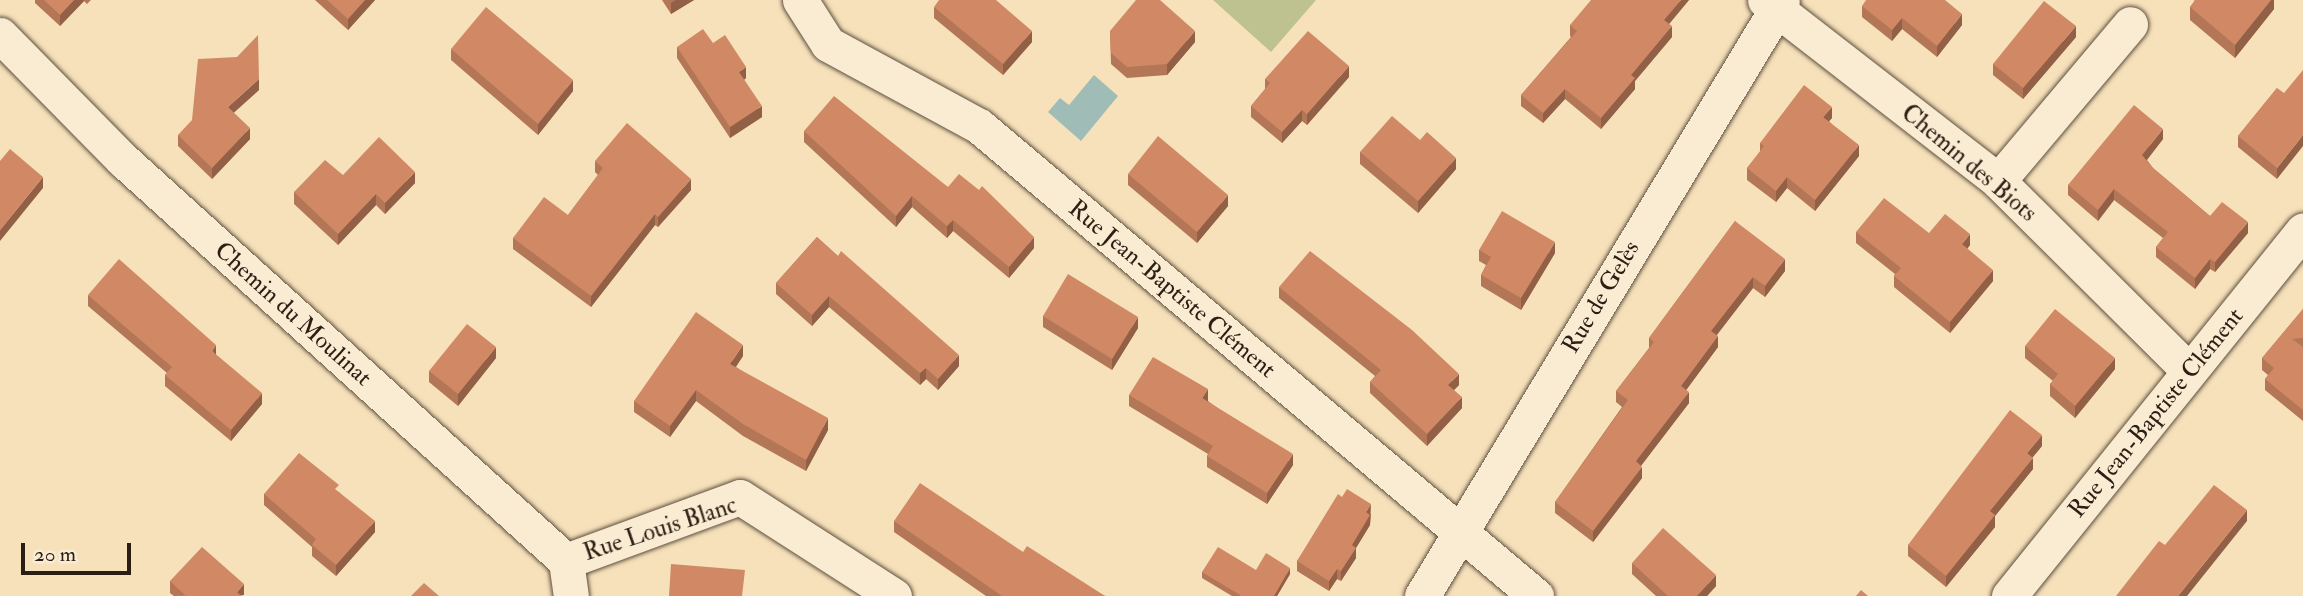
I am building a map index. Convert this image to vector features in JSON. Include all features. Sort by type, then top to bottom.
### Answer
[{"type":"street","name":"Rue Jean-Baptiste Clément","points":[[800,0],[828,44],[979,126],[1536,596]]},
{"type":"street","name":"Rue de Gelès","points":[[1422,596],[1774,3]]},
{"type":"street","name":"Chemin des Biots","points":[[1774,3],[1998,181],[2189,371]]},
{"type":"street","points":[[1998,181],[2130,24]]},
{"type":"street","name":"Chemin du Moulinat","points":[[0,35],[123,160],[566,561]]},
{"type":"street","name":"Rue Jean-Baptiste Clément","points":[[2009,596],[2303,230]]},
{"type":"street","name":"Rue Louis Blanc","points":[[566,561],[740,497],[894,596]]},
{"type":"street","points":[[566,561],[570,596]]},
{"type":"green space","points":[[1213,0],[1316,0],[1271,52]]},
{"type":"water","points":[[1094,75],[1118,96],[1081,141],[1048,112],[1060,98],[1069,105]]},
{"type":"building","points":[[44,0],[74,0],[60,15]]},
{"type":"building","points":[[327,0],[365,0],[348,19]]},
{"type":"building","points":[[939,0],[996,0],[1032,31],[1003,64],[934,7]]},
{"type":"building","points":[[1136,0],[1160,0],[1195,31],[1167,64],[1127,67],[1111,53],[1110,31]]},
{"type":"building","points":[[1591,0],[1681,0],[1664,20],[1672,26],[1631,75],[1635,78],[1601,118],[1565,89],[1543,113],[1521,95],[1577,31],[1570,25]]},
{"type":"building","points":[[1866,0],[1945,0],[1962,14],[1937,46],[1902,18],[1892,30],[1862,6]]},
{"type":"building","points":[[2195,0],[2271,0],[2235,45],[2190,7]]},
{"type":"building","points":[[2044,1],[2076,26],[2023,88],[1993,64]]},
{"type":"building","points":[[486,7],[573,80],[538,124],[451,49]]},
{"type":"building","points":[[703,29],[713,43],[725,35],[746,67],[739,72],[762,106],[730,127],[677,47]]},
{"type":"building","points":[[1308,31],[1349,66],[1307,114],[1302,110],[1282,132],[1251,106],[1270,83],[1265,79]]},
{"type":"building","points":[[258,35],[259,79],[228,107],[250,128],[212,168],[178,135],[192,120],[198,59],[237,57]]},
{"type":"building","points":[[2303,70],[2303,135],[2277,168],[2238,136],[2277,88],[2284,93]]},
{"type":"building","points":[[1804,85],[1832,107],[1823,117],[1859,145],[1815,200],[1787,177],[1776,191],[1747,168],[1764,146],[1760,143]]},
{"type":"building","points":[[834,96],[948,187],[959,174],[979,190],[982,186],[1034,237],[1009,267],[953,220],[947,226],[912,196],[896,216],[804,131]]},
{"type":"building","points":[[2134,105],[2163,129],[2142,155],[2153,168],[2210,216],[2222,202],[2248,222],[2215,262],[2210,259],[2195,278],[2156,247],[2168,232],[2114,189],[2098,210],[2068,185]]},
{"type":"building","points":[[1392,116],[1420,140],[1427,132],[1456,158],[1418,201],[1360,152]]},
{"type":"building","points":[[627,123],[691,179],[658,217],[655,214],[591,296],[513,238],[544,197],[568,215],[603,168],[595,161]]},
{"type":"building","points":[[1158,136],[1228,195],[1197,232],[1128,174]]},
{"type":"building","points":[[379,137],[415,172],[385,203],[376,194],[338,234],[294,192],[325,160],[343,175]]},
{"type":"building","points":[[10,149],[43,177],[0,230],[0,161]]},
{"type":"building","points":[[1884,198],[1929,233],[1945,214],[1970,234],[1962,244],[1993,270],[1950,322],[1894,276],[1901,268],[1856,232]]},
{"type":"building","points":[[1502,211],[1555,242],[1521,298],[1481,275],[1491,257],[1479,250]]},
{"type":"building","points":[[1735,221],[1785,259],[1765,286],[1753,277],[1711,331],[1718,336],[1681,386],[1689,392],[1636,461],[1642,467],[1593,531],[1555,502],[1628,400],[1616,391],[1654,342],[1649,338]]},
{"type":"building","points":[[817,237],[838,256],[841,251],[959,355],[938,379],[926,368],[920,373],[829,296],[812,315],[776,283]]},
{"type":"building","points":[[1310,251],[1412,330],[1459,374],[1448,385],[1462,397],[1427,434],[1370,382],[1381,370],[1279,287]]},
{"type":"building","points":[[119,259],[216,345],[212,351],[262,393],[231,430],[165,375],[172,367],[88,295]]},
{"type":"building","points":[[1068,274],[1138,317],[1112,359],[1043,316]]},
{"type":"building","points":[[2055,309],[2115,358],[2075,406],[2050,384],[2058,374],[2025,346]]},
{"type":"building","points":[[2303,309],[2303,338],[2292,339],[2303,347],[2303,410],[2265,379],[2274,368],[2262,358]]},
{"type":"building","points":[[696,312],[743,345],[730,364],[828,418],[806,460],[743,424],[696,390],[670,426],[634,401]]},
{"type":"building","points":[[467,324],[496,347],[458,394],[429,371]]},
{"type":"building","points":[[1153,357],[1208,389],[1202,398],[1293,454],[1267,493],[1207,456],[1213,446],[1129,395]]},
{"type":"building","points":[[2010,410],[2042,435],[2027,453],[2033,458],[1990,511],[1995,515],[1946,576],[1908,545]]},
{"type":"building","points":[[299,453],[339,485],[335,489],[375,521],[336,565],[312,545],[316,539],[264,494]]},
{"type":"building","points":[[920,483],[1023,552],[1027,546],[1105,596],[1002,596],[894,521]]},
{"type":"building","points":[[2214,485],[2247,510],[2178,596],[2116,596],[2159,541],[2165,545]]},
{"type":"building","points":[[1347,489],[1371,504],[1366,512],[1370,515],[1352,545],[1356,548],[1341,571],[1337,569],[1329,581],[1297,561],[1338,494],[1342,497]]},
{"type":"building","points":[[1663,528],[1716,575],[1697,596],[1668,596],[1632,563]]},
{"type":"building","points":[[202,547],[244,584],[237,592],[241,596],[186,596],[170,581]]},
{"type":"building","points":[[1218,547],[1256,570],[1266,553],[1290,568],[1274,596],[1240,596],[1202,572]]},
{"type":"building","points":[[671,564],[745,570],[742,596],[669,596]]},
{"type":"building","points":[[424,583],[439,596],[411,596]]},
{"type":"building","points":[[1861,590],[1868,596],[1856,596]]}]
